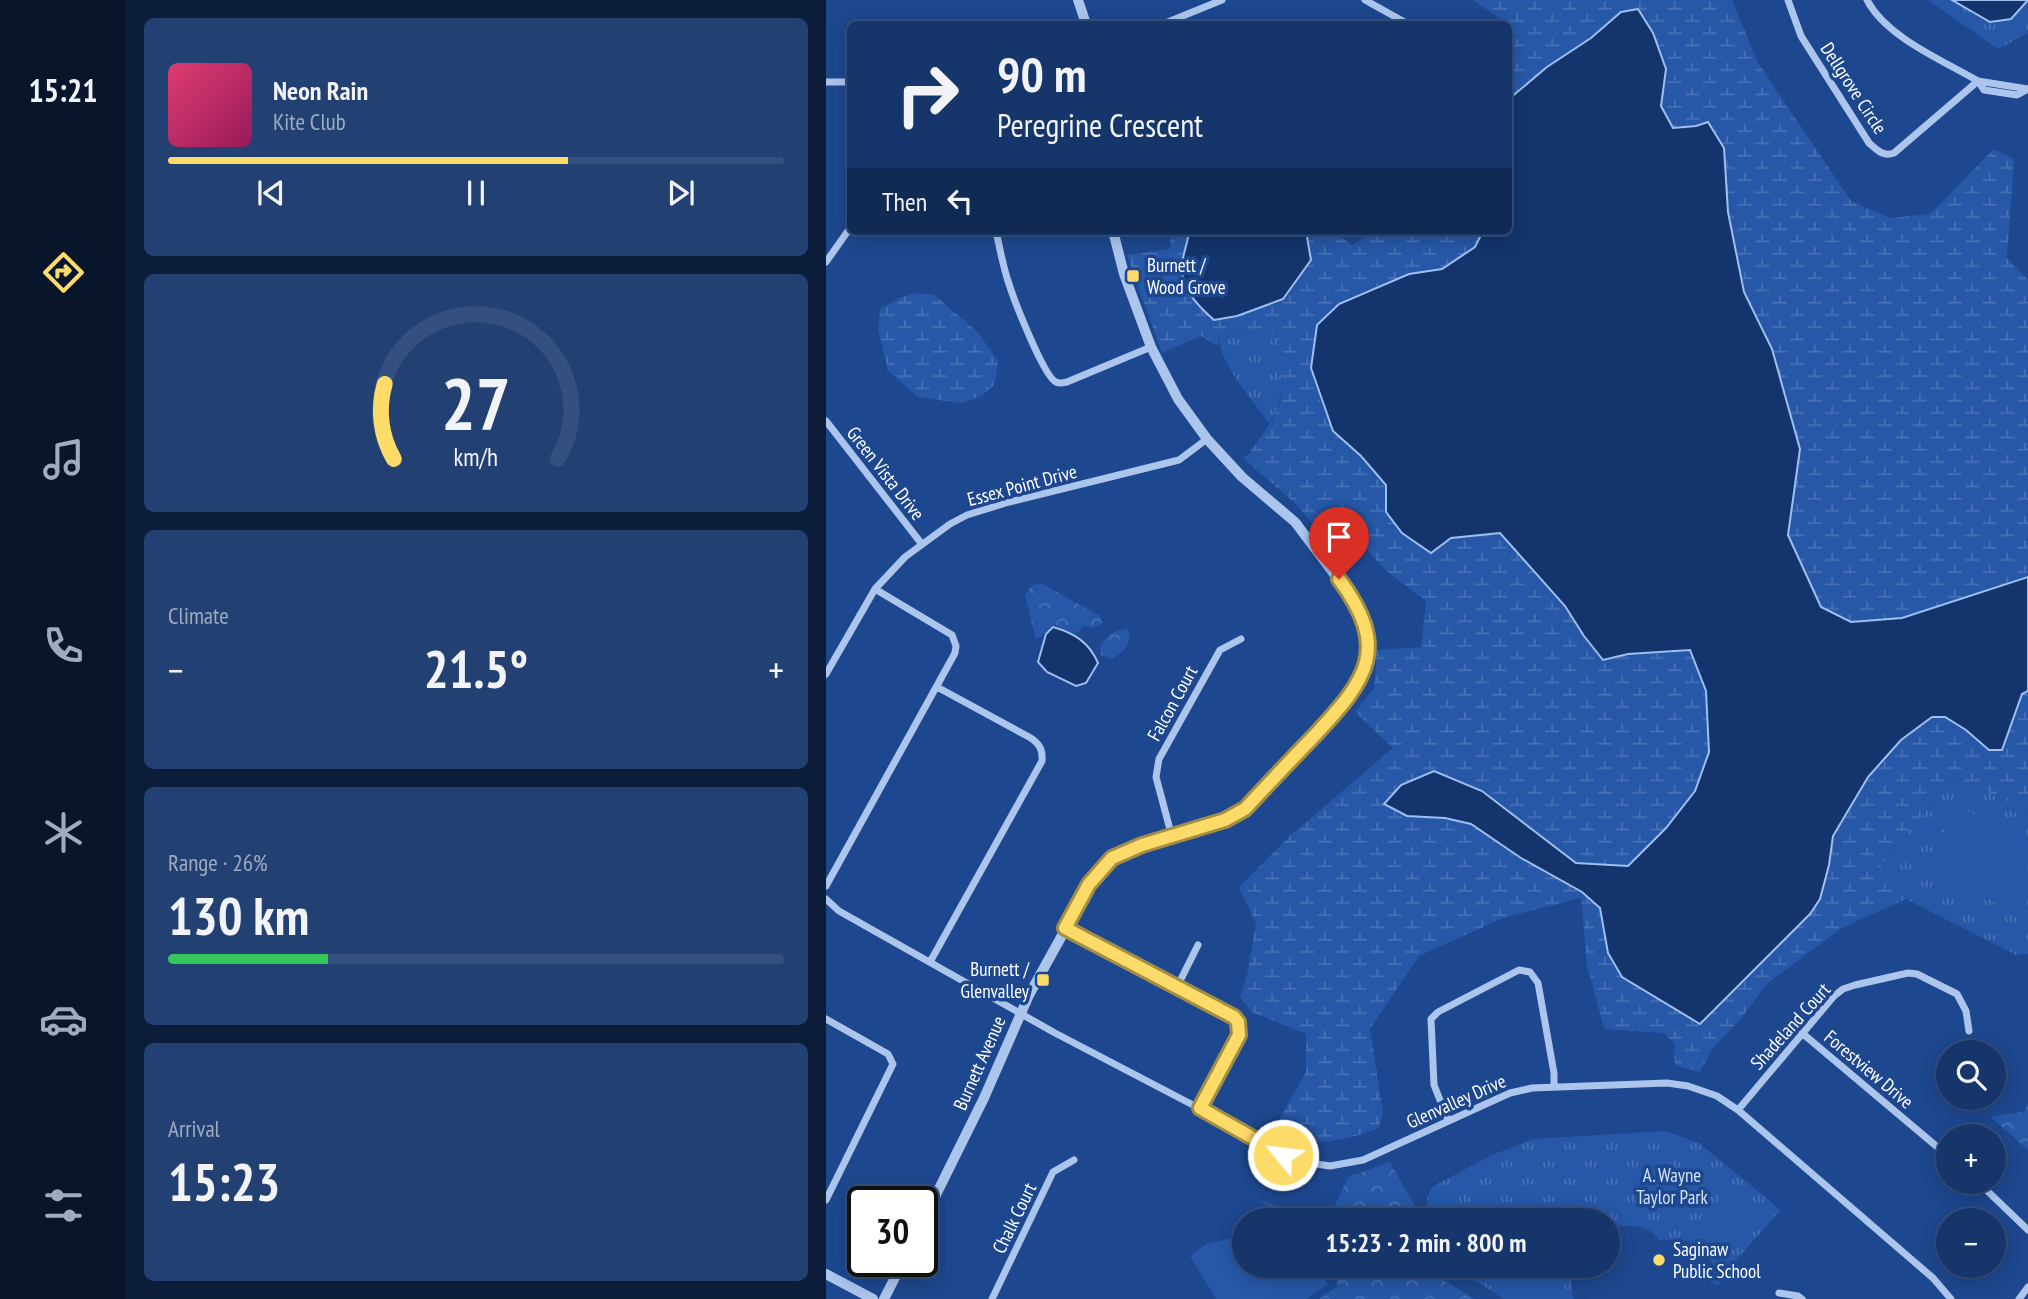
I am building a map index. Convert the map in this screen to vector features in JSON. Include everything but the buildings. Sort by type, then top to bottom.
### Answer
[{"type":"street","points":[[1079,0],[1085,21]]},
{"type":"street","points":[[1170,21],[1222,0]]},
{"type":"street","points":[[1365,0],[1403,21]]},
{"type":"street","name":"Dellgrove Circle","points":[[1788,0],[1801,36],[1869,143],[1881,153],[1894,153],[1978,81]]},
{"type":"street","points":[[1867,0],[1872,10],[1886,24],[1910,42],[1978,81],[2028,89],[2017,95],[2008,95],[1984,90],[1978,81]]},
{"type":"street","points":[[826,82],[847,82]]},
{"type":"street","points":[[826,262],[847,232]]},
{"type":"street","points":[[997,235],[1018,308],[1053,380],[1067,382],[1151,347]]},
{"type":"street","name":"Burnett Avenue","points":[[938,1191],[984,1098],[1021,1013],[1089,884],[1103,866],[1126,851],[1225,820],[1245,809],[1348,700],[1366,663],[1368,640],[1364,621],[1353,598],[1295,522],[1242,477],[1207,439],[1178,400],[1151,347],[1124,274],[1114,235]]},
{"type":"street","name":"Green Vista Drive","points":[[826,421],[921,543]]},
{"type":"street","name":"Essex Point Drive","points":[[826,674],[875,589],[921,543],[967,515],[1179,460],[1207,439]]},
{"type":"street","points":[[826,886],[955,653],[956,646],[952,635],[875,589]]},
{"type":"street","name":"Falcon Court","points":[[1172,836],[1156,776],[1159,759],[1220,650],[1241,639]]},
{"type":"street","points":[[930,962],[1043,755],[1037,742],[937,687]]},
{"type":"street","name":"Glenvalley Drive","points":[[826,899],[839,911],[1021,1013],[1283,1155],[1303,1162],[1330,1166],[1363,1160],[1520,1090],[1667,1083],[1688,1086],[1717,1096],[1738,1110],[1933,1278],[1951,1299]]},
{"type":"street","points":[[1065,928],[1234,1017],[1240,1029],[1239,1035],[1200,1108]]},
{"type":"street","points":[[1177,986],[1198,945]]},
{"type":"street","points":[[1448,1120],[1434,1085],[1431,1019],[1438,1012],[1519,970],[1530,972],[1538,983],[1555,1087]]},
{"type":"street","name":"Shadeland Court","points":[[1738,1110],[1834,996],[1843,989],[1909,973],[1925,976],[1957,994],[1966,1011],[1969,1031]]},
{"type":"street","points":[[826,1019],[888,1054],[893,1064],[826,1199]]},
{"type":"street","name":"Forestview Drive","points":[[1802,1033],[1936,1146]]},
{"type":"street","name":"Chalk Court","points":[[992,1299],[1054,1172],[1074,1160]]},
{"type":"street","points":[[1991,1194],[2028,1230]]},
{"type":"street","points":[[826,1274],[873,1299]]},
{"type":"street","points":[[884,1299],[895,1277]]},
{"type":"street","points":[[2019,1299],[2028,1287]]},
{"type":"street","points":[[1779,1293],[1802,1299]]},
{"type":"green space","points":[[1473,0],[1732,0],[1757,61],[1851,201],[1891,218],[1930,214],[1994,149],[2014,159],[2007,258],[2028,280],[2028,577],[1902,618],[1851,622],[1821,607],[1788,535],[1800,449],[1772,349],[1744,292],[1728,212],[1724,148],[1708,122],[1673,128],[1661,106],[1666,69],[1591,38],[1547,67],[1512,96],[1512,21],[1504,21]]},
{"type":"green space","points":[[1928,0],[1952,0],[1990,22],[2011,19],[2028,0],[2028,33],[1998,49]]},
{"type":"green space","points":[[1171,235],[1189,235],[1182,261],[1262,305],[1283,298],[1311,260],[1307,235],[1337,235],[1353,245],[1367,235],[1481,235],[1475,247],[1442,269],[1409,274],[1340,304],[1317,324],[1320,400],[1333,431],[1361,456],[1386,485],[1386,512],[1451,538],[1500,533],[1565,606],[1603,660],[1628,654],[1690,649],[1706,691],[1709,752],[1695,791],[1666,828],[1628,866],[1576,863],[1483,791],[1434,771],[1407,816],[1445,818],[1471,824],[1521,858],[1582,892],[1600,908],[1608,953],[1771,954],[1810,914],[1820,899],[1833,836],[1868,777],[1901,740],[1932,717],[1945,717],[1966,730],[1989,750],[2001,750],[2022,694],[2028,691],[2028,811],[1954,776],[1881,866],[1906,899],[1842,928],[1768,983],[1740,1020],[1712,1049],[1700,1072],[1675,1065],[1674,1043],[1664,1033],[1604,1029],[1587,965],[1581,898],[1503,918],[1419,956],[1370,1029],[1383,1112],[1379,1128],[1349,1138],[1326,1141],[1304,1142],[1286,1137],[1274,1129],[1306,1072],[1306,1034],[1251,1012],[1240,996],[1247,975],[1256,924],[1239,887],[1292,834],[1393,748],[1355,712],[1374,688],[1377,650],[1421,647],[1426,601],[1385,570],[1354,535],[1333,549],[1298,506],[1243,458],[1248,455],[1273,419],[1281,398],[1284,353],[1275,335],[1236,331],[1219,335],[1218,346],[1201,336],[1162,353],[1127,255],[1170,249]]},
{"type":"green space","points":[[917,293],[934,295],[978,332],[998,361],[995,384],[982,396],[961,403],[918,397],[888,371],[878,328],[880,309],[899,298]]},
{"type":"green space","points":[[1236,331],[1275,335],[1283,351],[1283,382],[1276,410],[1269,423],[1224,357],[1219,335]]},
{"type":"green space","points":[[1043,584],[1100,616],[1102,623],[1094,628],[1084,626],[1076,634],[1055,625],[1036,640],[1025,595],[1032,585]]},
{"type":"green space","points":[[1128,628],[1128,643],[1120,654],[1111,659],[1101,655],[1100,646],[1106,638],[1116,631]]},
{"type":"green space","points":[[1954,776],[2028,811],[2028,954],[2016,955],[1906,899],[1881,866]]},
{"type":"green space","points":[[1957,806],[2028,842],[2027,918],[1926,867]]},
{"type":"green space","points":[[2028,1102],[2028,1150],[2006,1130],[2006,1124],[1999,1124],[1991,1117],[2025,1111]]},
{"type":"green space","name":"A. Wayne Taylor Park","points":[[1665,1131],[1699,1143],[1781,1210],[1730,1267],[1718,1286],[1707,1280],[1705,1274],[1715,1268],[1704,1250],[1694,1255],[1689,1241],[1659,1240],[1655,1234],[1643,1228],[1620,1227],[1620,1208],[1428,1208],[1427,1198],[1432,1187],[1492,1155],[1533,1139]]},
{"type":"green space","points":[[1390,1162],[1416,1208],[1334,1208],[1348,1177]]},
{"type":"green space","points":[[1722,1195],[1751,1216],[1752,1224],[1729,1251],[1712,1236],[1708,1214]]},
{"type":"green space","points":[[1259,1200],[1283,1208],[1271,1208]]},
{"type":"green space","points":[[1232,1238],[1232,1278],[1324,1278],[1328,1284],[1306,1299],[1216,1299],[1190,1256],[1206,1244]]},
{"type":"green space","points":[[1336,1278],[1440,1278],[1475,1299],[1319,1299],[1338,1286]]},
{"type":"green space","points":[[1471,1278],[1571,1279],[1573,1299],[1504,1299]]},
{"type":"green space","points":[[1479,1278],[1544,1278],[1546,1299],[1512,1299]]},
{"type":"shaded area","points":[[1952,0],[2028,0],[2011,19],[1990,22]]},
{"type":"shaded area","points":[[1638,9],[1653,33],[1666,69],[1661,106],[1673,128],[1708,122],[1724,148],[1728,212],[1744,292],[1772,349],[1800,449],[1788,535],[1821,607],[1851,622],[1902,618],[2028,577],[2028,691],[2022,694],[2002,750],[1989,750],[1966,730],[1945,717],[1932,717],[1901,740],[1868,777],[1833,836],[1820,899],[1810,914],[1700,1024],[1622,977],[1608,953],[1600,908],[1582,892],[1521,858],[1471,824],[1445,818],[1407,816],[1384,804],[1401,785],[1434,771],[1482,791],[1576,863],[1628,866],[1666,828],[1695,791],[1709,752],[1706,691],[1690,650],[1628,654],[1603,660],[1565,606],[1500,533],[1451,538],[1431,553],[1402,533],[1386,512],[1386,485],[1361,456],[1333,431],[1311,368],[1317,325],[1339,304],[1409,274],[1442,269],[1475,247],[1481,235],[1512,235],[1512,96],[1547,67],[1591,38],[1621,12]]},
{"type":"shaded area","points":[[1188,235],[1307,235],[1311,260],[1283,299],[1237,316],[1214,320],[1196,302],[1187,288],[1182,264]]},
{"type":"shaded area","points":[[1053,627],[1080,639],[1090,649],[1098,663],[1086,683],[1076,686],[1047,672],[1038,662],[1046,634]]},
{"type":"place","name":"Burnett / Wood Grove","points":[[1133,276]]},
{"type":"place","name":"Burnett / Glenvalley","points":[[1043,980]]},
{"type":"place","name":"Saginaw Public School","points":[[1659,1260]]},
{"type":"route","points":[[1283,1155],[1200,1108],[1239,1035],[1240,1029],[1234,1017],[1065,928],[1089,884],[1112,858],[1142,845],[1225,820],[1245,809],[1348,700],[1362,676],[1368,640],[1359,610],[1339,579]]}]
